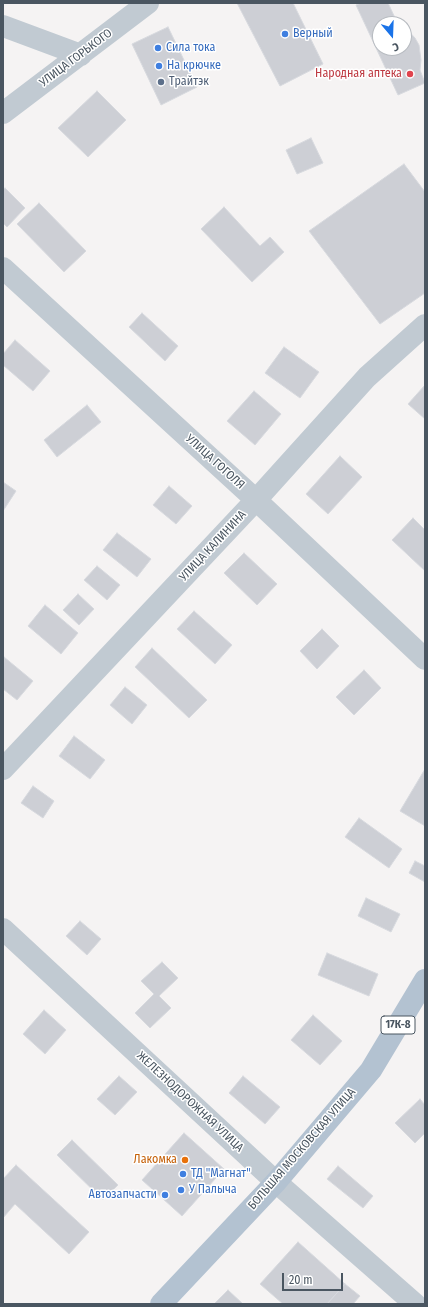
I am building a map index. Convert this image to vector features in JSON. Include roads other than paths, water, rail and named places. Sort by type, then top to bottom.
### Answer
[{"type":"main road","name":"БОЛЬШАЯ МОСКОВСКАЯ УЛИЦА","points":[[161,1304],[276,1182],[371,1070],[425,980]]},
{"type":"street","name":"УЛИЦА ГОРЬКОГО","points":[[3,113],[148,3]]},
{"type":"street","points":[[3,26],[81,55]]},
{"type":"street","name":"УЛИЦА ГОГОЛЯ","points":[[3,268],[256,500],[425,659]]},
{"type":"street","name":"УЛИЦА КАЛИНИНА","points":[[3,770],[256,500],[367,377],[425,325]]},
{"type":"street","name":"ЖЕЛЕЗНОДОРОЖНАЯ УЛИЦА","points":[[3,929],[276,1182],[415,1304]]},
{"type":"place","name":"Верный","points":[[285,34]]},
{"type":"place","name":"Сила тока","points":[[158,48]]},
{"type":"place","name":"На крючке","points":[[159,66]]},
{"type":"place","name":"Народная аптека","points":[[410,74]]},
{"type":"place","name":"Трайтэк","points":[[161,82]]},
{"type":"place","name":"Лакомка","points":[[185,1160]]},
{"type":"place","name":"ТД \"Магнат\"","points":[[183,1174]]},
{"type":"place","name":"У Палыча","points":[[181,1190]]},
{"type":"place","name":"Автозапчасти","points":[[165,1195]]}]
